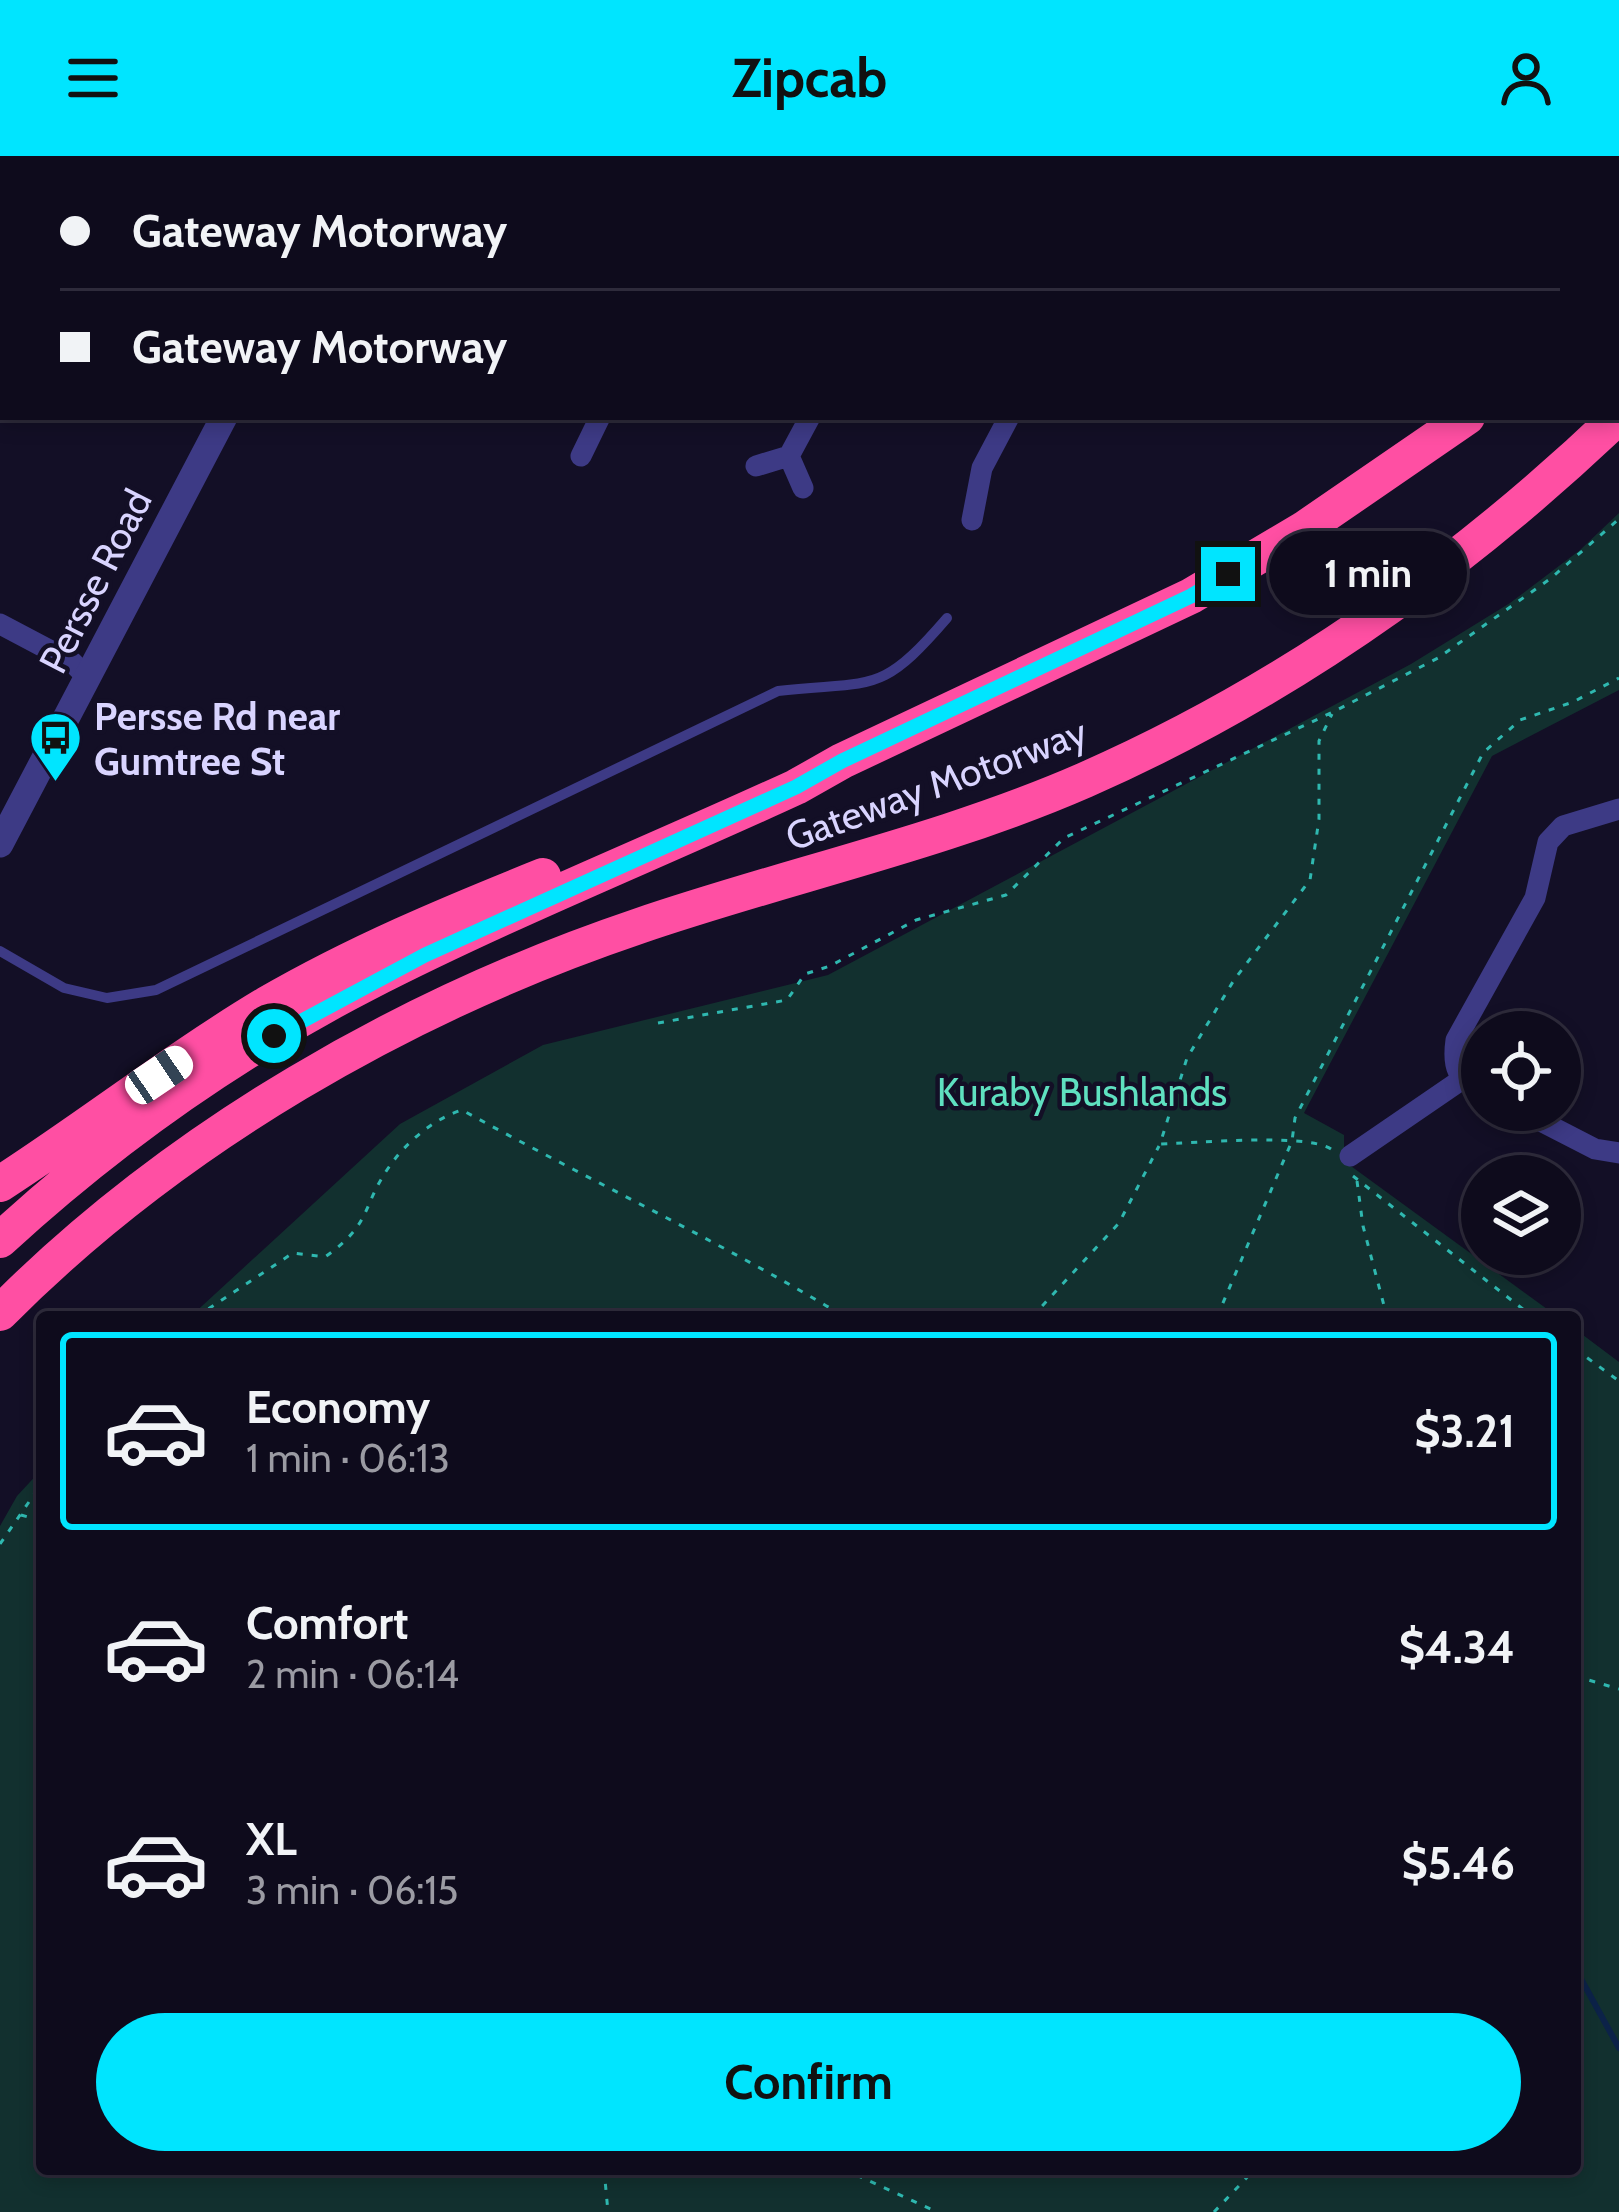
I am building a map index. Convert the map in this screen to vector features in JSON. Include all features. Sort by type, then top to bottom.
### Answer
[{"type":"highway","name":"Gateway Motorway","points":[[0,1240],[116,1143],[204,1080],[305,1017],[425,955],[796,787],[1191,596],[1304,530],[1463,420]]},
{"type":"highway","name":"Gateway Motorway","points":[[0,1313],[171,1169],[278,1096],[358,1049],[478,989],[639,926],[852,865],[998,815],[1086,779],[1239,703],[1436,575],[1533,497],[1615,420]]},
{"type":"highway","points":[[0,1184],[223,1032],[326,972],[456,911],[780,776],[842,761]]},
{"type":"highway","points":[[0,1337],[32,1303],[46,1270]]},
{"type":"street","name":"Persse Road","points":[[0,844],[222,420]]},
{"type":"street","points":[[581,455],[598,420]]},
{"type":"street","points":[[756,466],[790,456],[808,420]]},
{"type":"street","points":[[972,520],[982,468],[1007,420]]},
{"type":"street","points":[[790,456],[802,488]]},
{"type":"street","points":[[0,624],[72,662],[88,678]]},
{"type":"street","points":[[1472,1011],[1535,898],[1547,842],[1563,826],[1619,809]]},
{"type":"street","points":[[1350,1156],[1461,1080],[1453,1062],[1461,1031]]},
{"type":"street","points":[[1560,1131],[1595,1149],[1619,1152]]},
{"type":"lane","points":[[0,951],[64,988],[107,998],[156,990],[778,691],[852,688],[881,680],[912,658],[947,618]]},
{"type":"path","points":[[658,1023],[788,1000],[805,974],[916,920],[1006,896],[1064,838],[1438,658],[1550,579],[1619,519]]},
{"type":"path","points":[[1220,1311],[1292,1141],[1294,1118],[1483,753],[1520,720],[1573,702],[1619,678]]},
{"type":"path","points":[[1038,1311],[1119,1223],[1160,1144],[1187,1058],[1234,980],[1310,880],[1319,820],[1319,742],[1333,712]]},
{"type":"path","points":[[205,1311],[292,1253],[325,1257],[348,1240],[366,1218],[389,1167],[439,1117],[462,1110],[835,1311]]},
{"type":"path","points":[[1160,1144],[1321,1142],[1350,1156],[1344,1169],[1525,1311]]},
{"type":"path","points":[[1357,1179],[1363,1226],[1385,1311]]},
{"type":"path","points":[[1581,1352],[1619,1381]]},
{"type":"path","points":[[0,1544],[36,1491]]},
{"type":"path","points":[[18,1514],[36,1519]]},
{"type":"path","points":[[1581,1678],[1619,1689]]},
{"type":"path","points":[[605,2175],[608,2212]]},
{"type":"path","points":[[856,2175],[937,2212]]},
{"type":"path","points":[[1214,2212],[1249,2175]]},
{"type":"green space","name":"Kuraby Bushlands","points":[[1619,513],[1619,690],[1492,756],[1304,1113],[1344,1135],[1344,1161],[1461,1246],[1461,1275],[1500,1275],[1550,1311],[197,1311],[400,1124],[543,1045],[828,975],[1411,664],[1510,603],[1580,550]]},
{"type":"green space","points":[[1581,1334],[1619,1362],[1619,2212],[0,2212],[0,1526],[36,1475],[36,2175],[1581,2175]]},
{"type":"waterway","points":[[1581,1979],[1619,2048]]},
{"type":"place","name":"Persse Rd near Gumtree St","points":[[55,784]]},
{"type":"route","points":[[274,1036],[394,970],[796,787],[1228,574]]}]
